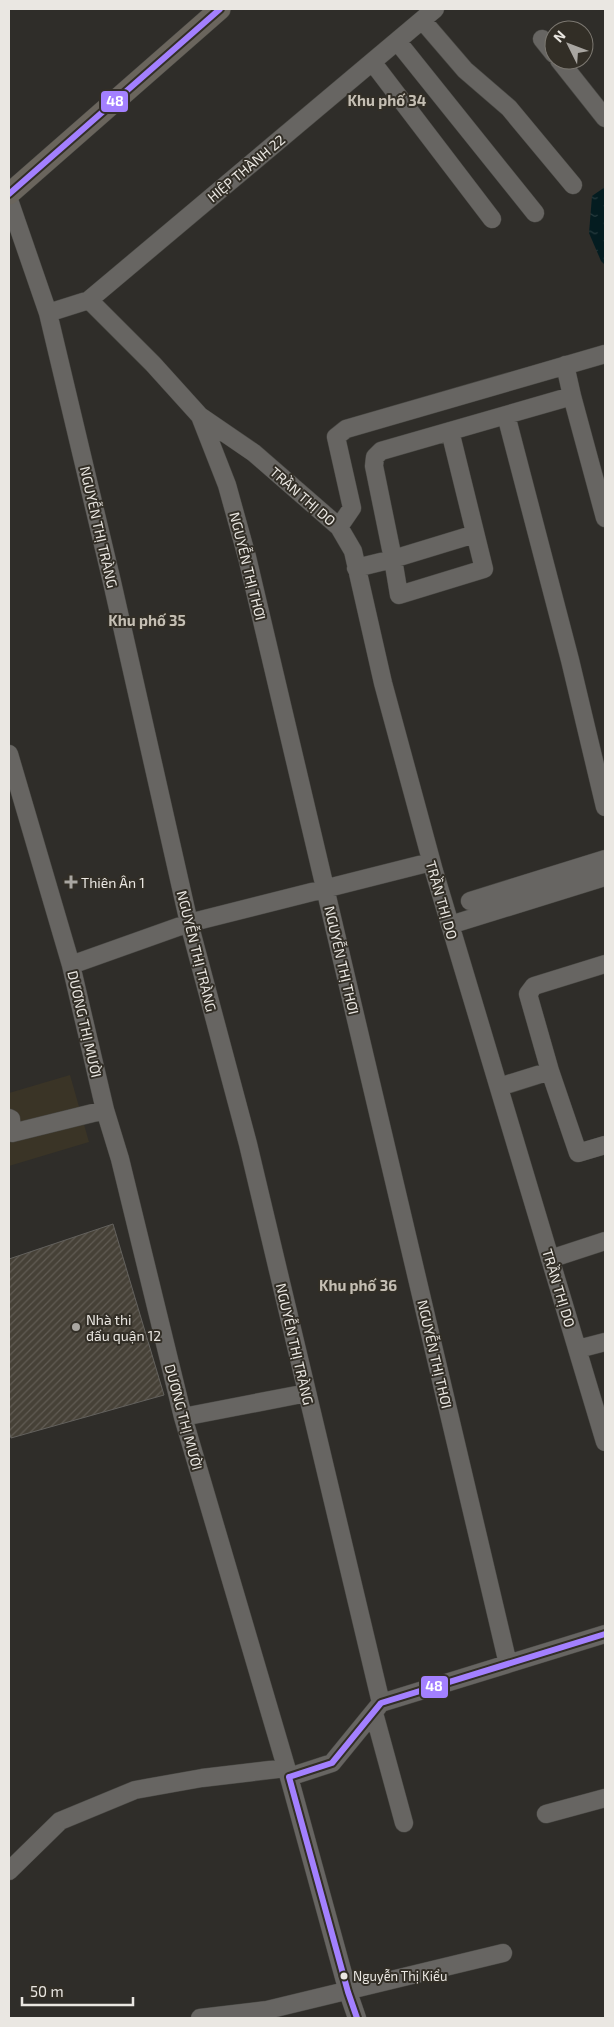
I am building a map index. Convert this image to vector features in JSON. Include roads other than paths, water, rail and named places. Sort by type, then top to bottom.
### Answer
[{"type":"main road","points":[[9,194],[220,9]]},
{"type":"street","name":"HIỆP THÀNH 22","points":[[48,313],[89,300],[429,14]]},
{"type":"street","points":[[429,14],[465,70],[509,108],[573,186]]},
{"type":"street","points":[[398,41],[535,213]]},
{"type":"street","points":[[373,62],[492,219]]},
{"type":"street","points":[[567,70],[605,118]]},
{"type":"street","name":"NGUYỄN THỊ TRÀNG","points":[[9,200],[48,313],[114,592],[188,923],[248,1144],[307,1393],[404,1823]]},
{"type":"street","name":"NGUYỄN THỊ THƠI","points":[[89,300],[154,364],[200,416],[227,485],[247,557],[508,1664]]},
{"type":"street","points":[[339,527],[352,508],[336,437],[346,429],[605,354]]},
{"type":"street","points":[[566,365],[572,396],[605,518]]},
{"type":"street","points":[[450,431],[484,569],[399,595],[374,466],[375,457],[381,451],[450,431],[572,396]]},
{"type":"street","points":[[506,415],[570,660],[605,807]]},
{"type":"street","name":"TRẦN THỊ DO","points":[[200,416],[254,453],[339,527],[353,551],[383,683],[431,862],[605,1442]]},
{"type":"street","points":[[356,568],[476,534]]},
{"type":"street","name":"DƯƠNG THỊ MƯỜI","points":[[9,754],[71,965],[105,1110],[120,1159],[183,1417],[357,2018]]},
{"type":"street","points":[[470,901],[605,859]]},
{"type":"street","points":[[71,965],[188,923],[431,862]]},
{"type":"street","points":[[450,924],[605,877]]},
{"type":"street","points":[[604,970],[534,986],[528,994],[550,1071],[578,1153],[605,1144]]},
{"type":"street","points":[[498,1087],[550,1071]]},
{"type":"street","points":[[9,1118],[11,1119],[12,1133],[105,1110]]},
{"type":"street","points":[[550,1259],[605,1241]]},
{"type":"street","points":[[578,1349],[605,1342]]},
{"type":"street","points":[[183,1417],[307,1393]]},
{"type":"street","points":[[9,1871],[60,1821],[134,1790],[202,1778],[287,1773],[332,1763],[378,1708],[508,1664],[605,1634]]},
{"type":"street","points":[[546,1814],[605,1798]]},
{"type":"street","points":[[200,2018],[267,2010],[504,1953]]},
{"type":"water","points":[[605,187],[605,265],[601,261],[589,233],[592,196]]},
{"type":"place","name":"Thiên Ân 1","points":[[71,882]]},
{"type":"place","name":"Nhà thi đấu quận 12","points":[[76,1327]]},
{"type":"place","name":"Nguyễn Thị Kiểu","points":[[344,1976]]},
{"type":"district","name":"Khu phố 34","points":[[387,100]]},
{"type":"district","name":"Khu phố 35","points":[[147,620]]},
{"type":"district","name":"Khu phố 36","points":[[358,1285]]}]
